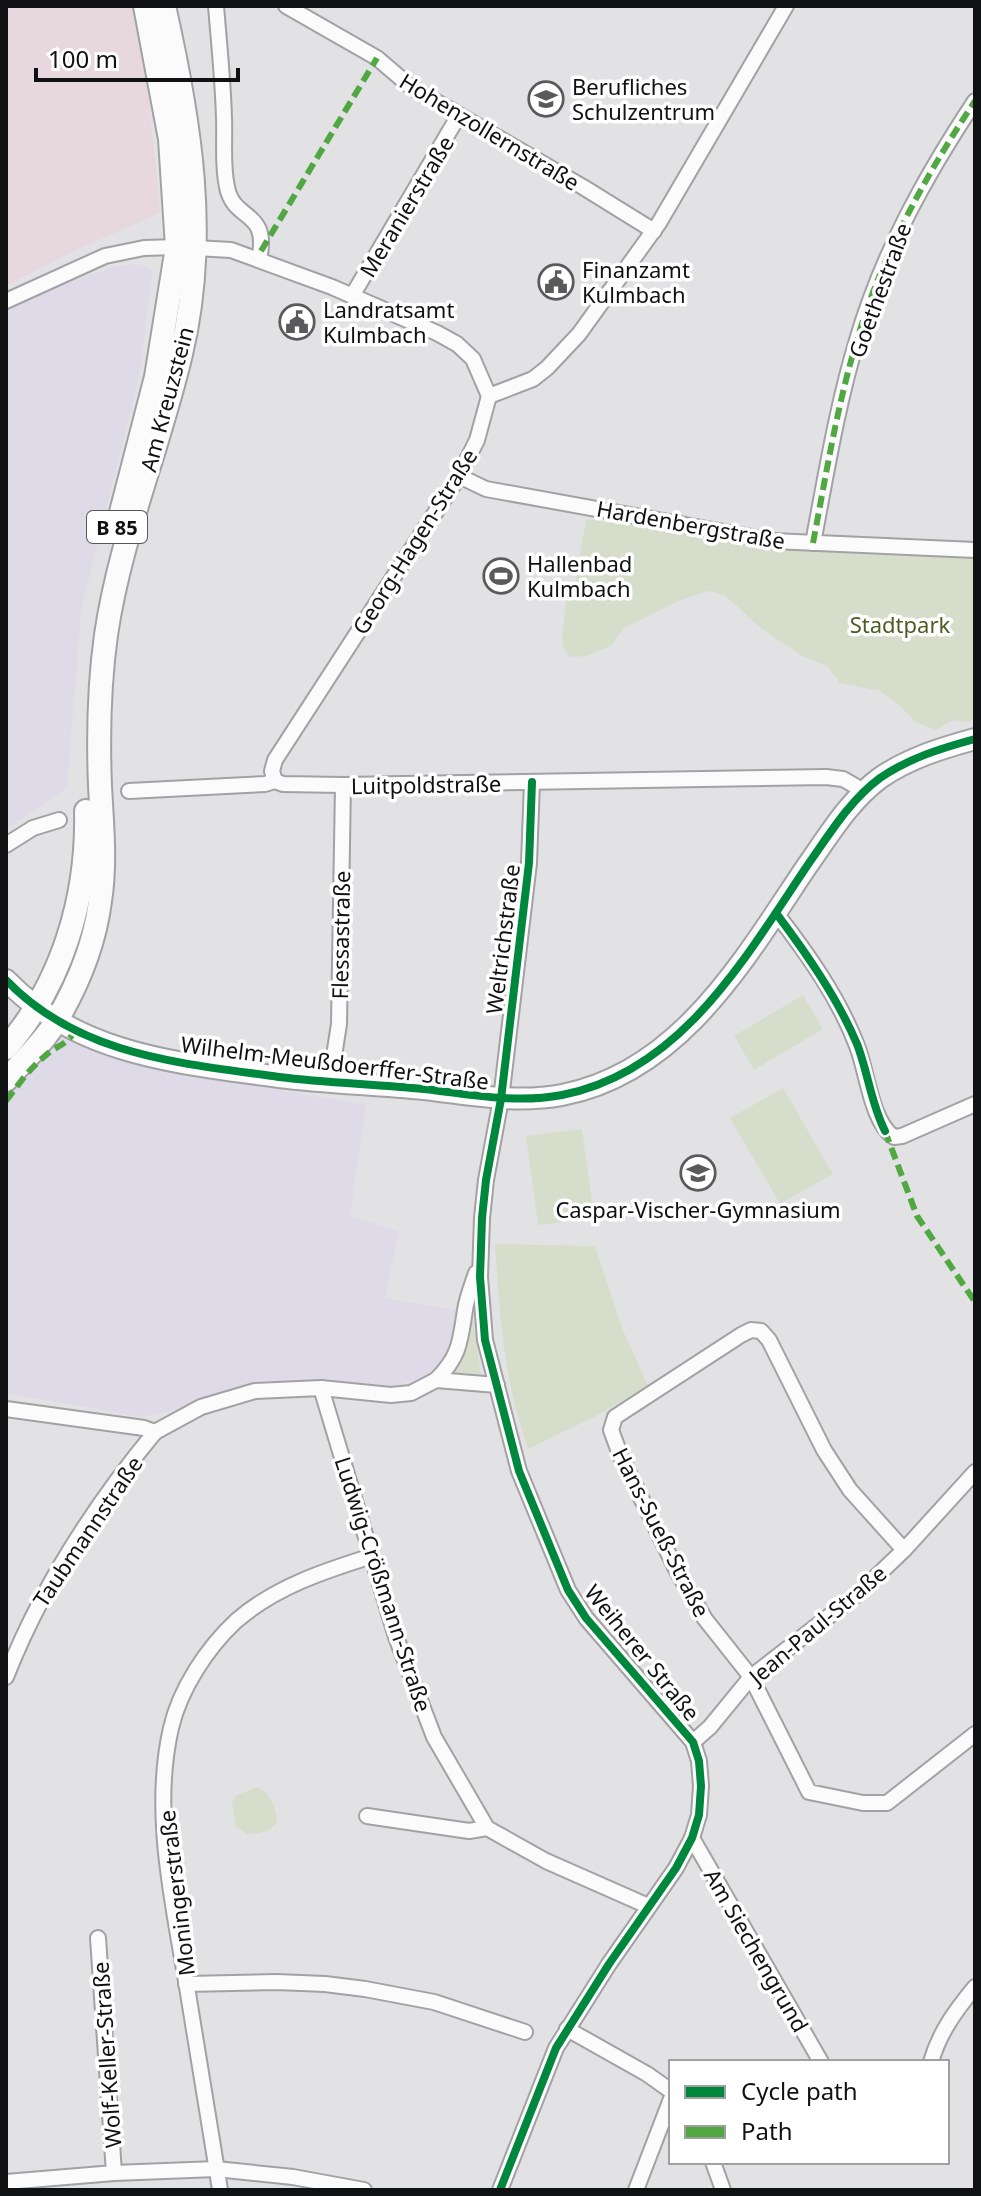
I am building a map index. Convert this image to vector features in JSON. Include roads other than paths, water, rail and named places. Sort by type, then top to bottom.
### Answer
[{"type":"main road","name":"Am Kreuzstein","points":[[56,1022],[83,966],[100,902],[100,678],[107,631],[121,567],[181,355],[191,294],[170,139],[145,6]]},
{"type":"main road","name":"Am Kreuzstein","points":[[36,1008],[79,906],[87,835],[86,719],[93,625],[156,377],[196,197],[190,137],[164,6]]},
{"type":"main road","name":"B 85","points":[[6,1048],[36,1008]]},
{"type":"main road","name":"B 85","points":[[6,1080],[56,1022]]},
{"type":"street","points":[[216,6],[226,185],[234,204],[259,228],[263,241],[259,260]]},
{"type":"street","name":"Hohenzollernstraße","points":[[286,6],[377,58],[411,87],[654,231]]},
{"type":"street","points":[[6,301],[105,256],[144,248],[186,246],[231,250],[352,296],[457,344],[473,359],[489,396],[533,379],[579,334],[654,231],[786,6]]},
{"type":"street","name":"Goethestraße","points":[[813,543],[857,338],[908,212],[975,101]]},
{"type":"street","name":"Meranierstraße","points":[[352,296],[459,115]]},
{"type":"street","name":"Georg-Hagen-Straße","points":[[275,781],[272,771],[275,760],[459,476],[477,440],[489,396]]},
{"type":"street","name":"Hardenbergstraße","points":[[459,476],[486,489],[773,541],[975,550]]},
{"type":"street","name":"Wilhelm-Meußdoerffer-Straße","points":[[6,980],[56,1022],[80,1033],[170,1061],[325,1083],[424,1089],[501,1099],[563,1095],[598,1084],[636,1066],[672,1040],[721,991],[838,821],[864,791],[880,778],[915,759],[975,739]]},
{"type":"street","name":"Luitpoldstraße","points":[[129,791],[275,781],[283,784],[343,785],[826,777],[843,779],[864,791]]},
{"type":"street","name":"Weltrichstraße","points":[[501,1099],[529,863],[532,782]]},
{"type":"street","name":"Flessastraße","points":[[325,1083],[334,1056],[339,1024],[343,785]]},
{"type":"street","points":[[6,845],[33,828],[59,820]]},
{"type":"street","points":[[776,913],[840,1010],[857,1043],[885,1131],[894,1137],[902,1136],[975,1104]]},
{"type":"street","name":"Weiherer Straße","points":[[500,2190],[550,2063],[567,2029],[676,1868],[692,1838],[699,1815],[701,1786],[699,1761],[693,1742],[586,1618],[568,1590],[519,1471],[485,1340],[481,1257],[486,1180],[501,1099]]},
{"type":"street","points":[[6,1409],[155,1432],[188,1413],[227,1397],[255,1391],[321,1388],[391,1395],[411,1393],[436,1380],[450,1366],[457,1353],[463,1335],[465,1308],[481,1257]]},
{"type":"street","name":"Hans-Sueß-Straße","points":[[904,1550],[850,1490],[830,1460],[769,1340],[761,1331],[751,1330],[741,1335],[615,1417],[612,1422],[611,1430],[621,1457],[677,1571],[705,1619],[751,1677],[809,1792],[863,1803],[887,1803],[975,1734]]},
{"type":"street","points":[[436,1380],[497,1385]]},
{"type":"street","name":"Ludwig-Crößmann-Straße","points":[[321,1388],[396,1637],[434,1737],[487,1828]]},
{"type":"street","name":"Taubmannstraße","points":[[6,1677],[30,1618],[74,1543],[155,1432]]},
{"type":"street","name":"Jean-Paul-Straße","points":[[693,1742],[710,1727],[751,1677],[859,1593],[904,1550],[975,1472]]},
{"type":"street","name":"Moningerstraße","points":[[220,2190],[168,1862],[163,1778],[171,1726],[185,1691],[209,1651],[236,1621],[264,1600],[318,1573],[372,1556]]},
{"type":"street","points":[[367,1816],[469,1831],[487,1828],[546,1861],[648,1906]]},
{"type":"street","name":"Am Siechengrund","points":[[692,1838],[820,2060]]},
{"type":"street","name":"Wolf-Keller-Straße","points":[[98,1938],[114,2173]]},
{"type":"street","points":[[186,1984],[276,1982],[365,1989],[434,2002],[525,2032]]},
{"type":"street","points":[[932,2060],[936,2043],[956,2010],[975,1987]]},
{"type":"street","points":[[567,2029],[669,2090]]},
{"type":"street","points":[[636,2190],[669,2104]]},
{"type":"street","points":[[714,2164],[723,2190]]},
{"type":"street","points":[[6,2182],[78,2182],[114,2173],[216,2169],[293,2177],[364,2190]]},
{"type":"place","name":"Berufliches Schulzentrum","points":[[546,99]]},
{"type":"place","name":"Finanzamt Kulmbach","points":[[556,282]]},
{"type":"place","name":"Landratsamt Kulmbach","points":[[297,322]]},
{"type":"place","name":"Hallenbad Kulmbach","points":[[501,576]]},
{"type":"place","name":"Caspar-Vischer-Gymnasium","points":[[698,1173]]},
{"type":"park label","name":"Stadtpark","points":[[900,624]]}]
